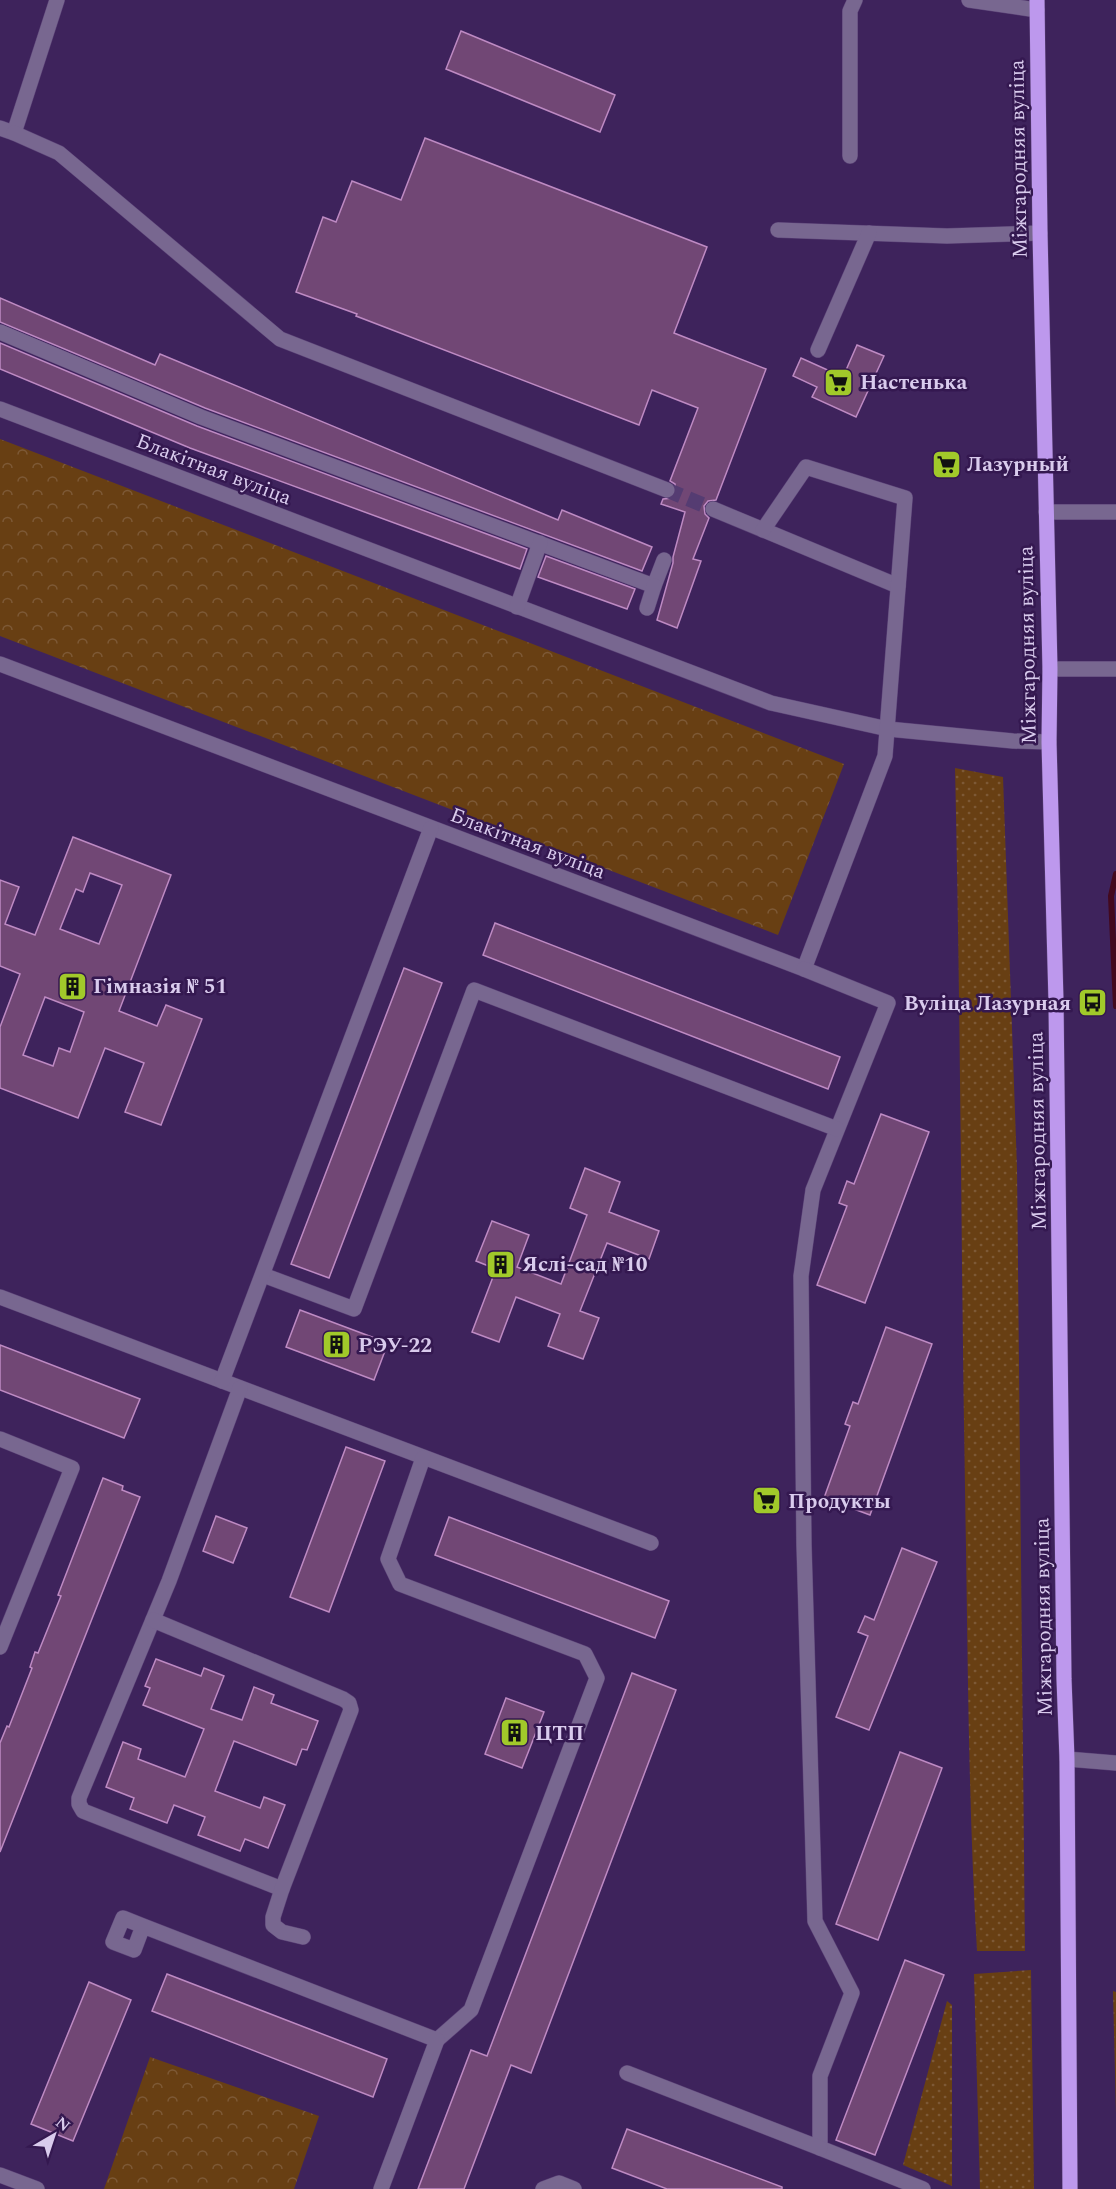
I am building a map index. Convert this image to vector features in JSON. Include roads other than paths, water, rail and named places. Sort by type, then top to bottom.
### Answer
[{"type":"main road","name":"Міжгародняя вуліца","points":[[1037,5],[1050,669],[1049,742],[1056,1001],[1064,1679],[1067,1759],[1070,2189]]},
{"type":"street","points":[[57,0],[7,130],[59,153],[280,339],[667,490]]},
{"type":"street","points":[[850,156],[850,11],[855,0]]},
{"type":"street","points":[[969,0],[1037,5]]},
{"type":"street","points":[[778,230],[947,236],[1040,233]]},
{"type":"street","points":[[818,350],[869,233]]},
{"type":"street","points":[[0,332],[201,417],[654,586]]},
{"type":"street","name":"Блакітная вуліца","points":[[0,409],[771,703],[888,729],[1013,741],[1049,742]]},
{"type":"street","points":[[763,530],[806,467],[904,498],[885,756],[804,969]]},
{"type":"street","points":[[712,509],[898,586]]},
{"type":"street","points":[[1046,512],[1116,512]]},
{"type":"street","points":[[518,607],[540,543]]},
{"type":"street","points":[[647,608],[664,560]]},
{"type":"street","name":"Блакітная вуліца","points":[[0,664],[804,969],[888,1003],[837,1129]]},
{"type":"street","points":[[1050,669],[1116,669]]},
{"type":"street","points":[[222,1381],[431,828]]},
{"type":"street","points":[[263,1275],[354,1309],[474,990],[837,1129],[813,1190],[801,1276],[804,1545],[815,1921],[852,1993],[820,2076],[820,2148]]},
{"type":"street","points":[[0,1297],[651,1543]]},
{"type":"street","points":[[240,1388],[153,1620],[79,1804],[83,1811],[282,1889]]},
{"type":"street","points":[[0,1439],[72,1468],[0,1647]]},
{"type":"street","points":[[381,2189],[437,2040],[471,2010],[597,1678],[585,1654],[400,1584],[388,1559],[423,1458]]},
{"type":"street","points":[[153,1620],[350,1703],[351,1710],[273,1917],[273,1925],[282,1932],[303,1937]]},
{"type":"street","points":[[1067,1759],[1116,1763]]},
{"type":"street","points":[[143,1926],[437,2040]]},
{"type":"street","points":[[627,2073],[923,2189]]},
{"type":"street","points":[[0,2175],[37,2189]]},
{"type":"street","points":[[543,2189],[559,2183],[574,2189]]},
{"type":"waterway","points":[[1116,874],[1111,896],[1116,1006]]},
{"type":"tunnel","points":[[667,490],[713,509]]},
{"type":"place","name":"Настенька","points":[[839,382]]},
{"type":"place","name":"Лазурный","points":[[946,464]]},
{"type":"place","name":"Гімназія № 51","points":[[72,986]]},
{"type":"place","name":"Вуліца Лазурная","points":[[1092,1003]]},
{"type":"place","name":"Яслі-сад №10","points":[[501,1264]]},
{"type":"place","name":"РЭУ-22","points":[[337,1345]]},
{"type":"place","name":"Продукты","points":[[767,1501]]},
{"type":"place","name":"ЦТП","points":[[514,1733]]}]
